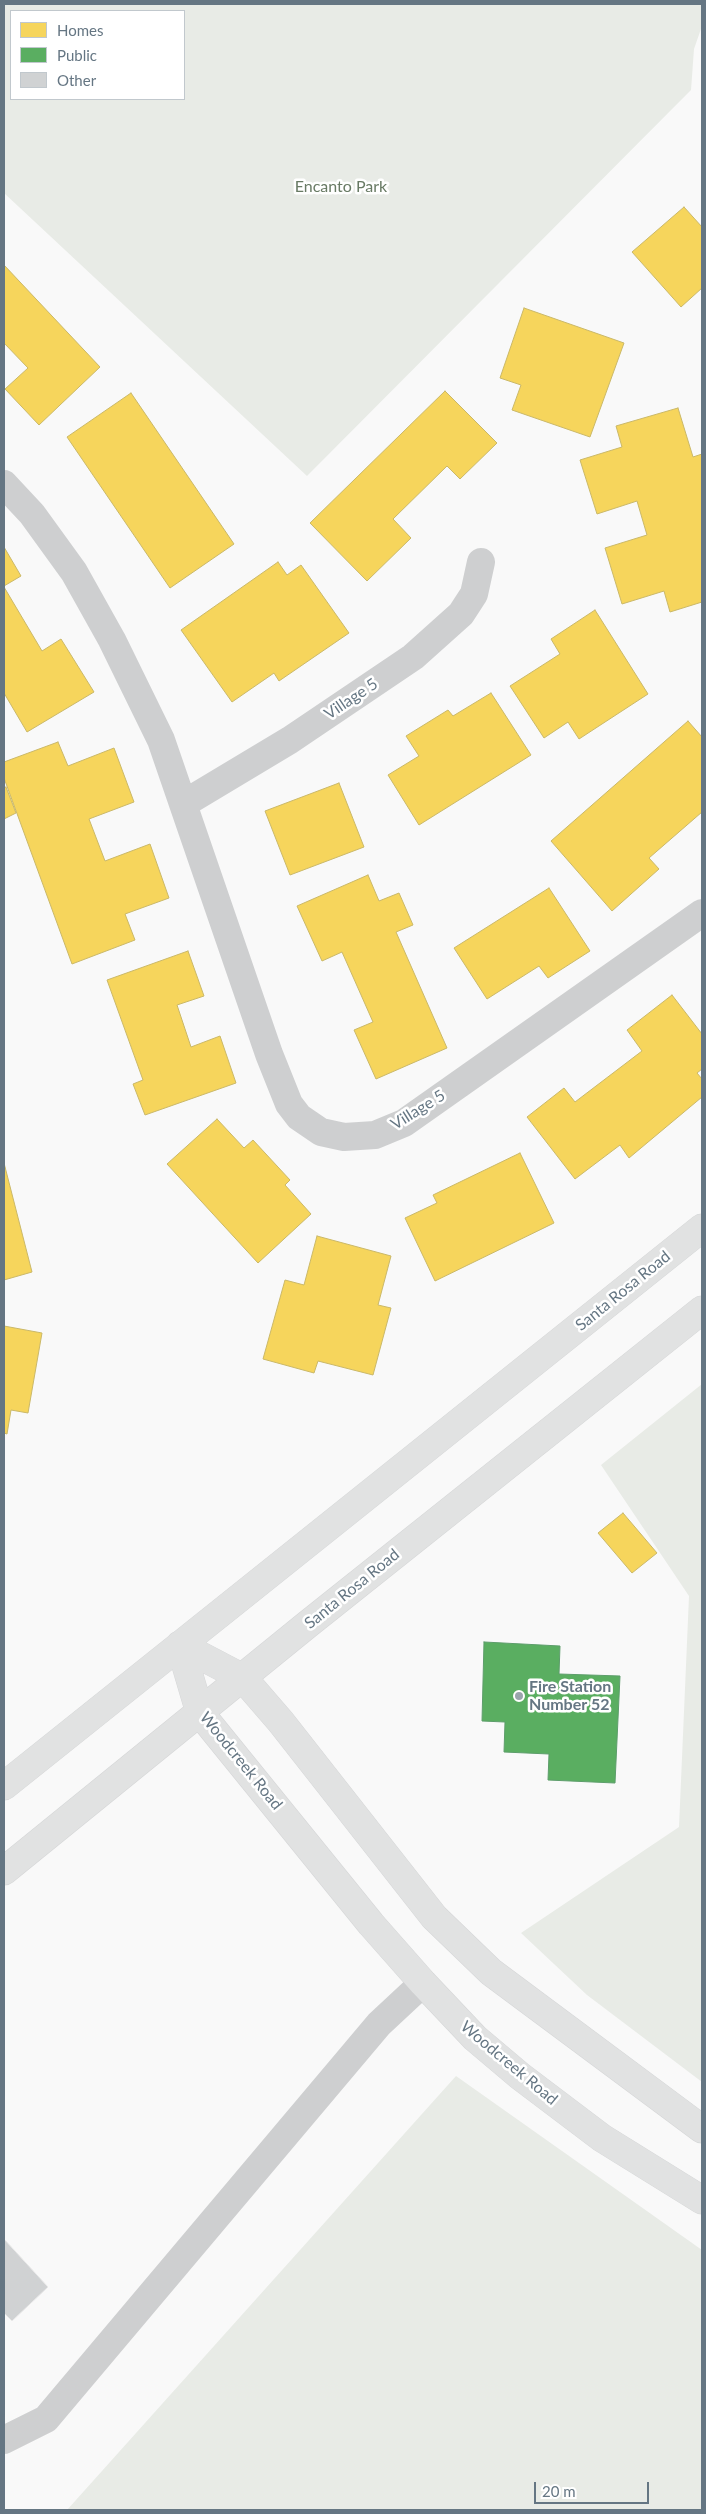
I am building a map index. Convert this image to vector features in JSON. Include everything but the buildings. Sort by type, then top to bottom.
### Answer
[{"type":"main road","name":"Santa Rosa Road","points":[[4,1786],[702,1228]]},
{"type":"main road","name":"Santa Rosa Road","points":[[4,1871],[702,1310]]},
{"type":"main road","points":[[180,1645],[243,1678],[282,1722],[434,1917],[491,1972],[538,2005],[702,2129]]},
{"type":"main road","name":"Woodcreek Road","points":[[180,1645],[200,1713],[371,1924],[422,1983],[475,2038],[520,2076],[602,2138],[702,2200]]},
{"type":"street","name":"Village 5","points":[[4,484],[32,514],[74,572],[112,640],[161,740],[185,803],[269,1054],[289,1104],[299,1117],[321,1132],[344,1137],[375,1135],[404,1123],[702,913]]},
{"type":"street","name":"Village 5","points":[[185,803],[290,740],[413,657],[461,614],[474,594],[481,562]]},
{"type":"street","points":[[4,2440],[46,2419],[379,2024],[422,1983]]},
{"type":"green space","name":"Encanto Park","points":[[4,4],[702,4],[702,26],[694,49],[691,90],[307,476],[4,193]]},
{"type":"green space","points":[[702,1384],[702,2082],[587,1995],[521,1933],[679,1827],[689,1596],[601,1465]]},
{"type":"green space","points":[[456,2076],[702,2250],[702,2510],[67,2510]]},
{"type":"place","name":"Fire Station Number 52","points":[[519,1696]]}]
